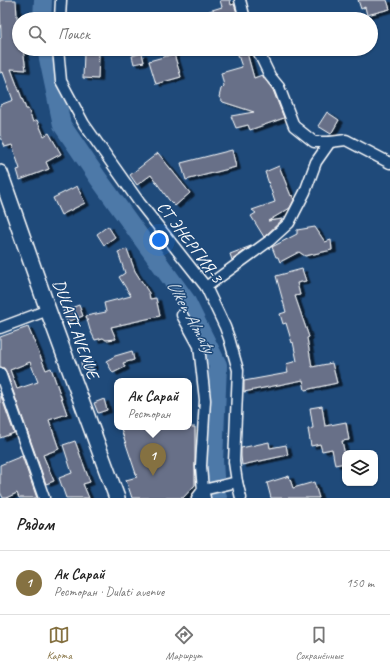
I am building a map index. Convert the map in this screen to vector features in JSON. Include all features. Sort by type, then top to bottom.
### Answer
[{"type":"main road","name":"DULATI AVENUE","points":[[0,173],[48,310],[117,498]]},
{"type":"street","points":[[60,12],[61,0]]},
{"type":"street","points":[[240,0],[243,12]]},
{"type":"street","name":"СТ ЭНЕРГИЯ-3","points":[[59,56],[61,81],[84,124],[139,202],[206,287],[229,338],[238,370],[233,483],[240,498]]},
{"type":"street","points":[[260,56],[270,76],[279,87],[294,126],[314,142],[346,140],[390,163]]},
{"type":"street","points":[[206,287],[269,242],[289,223],[305,192],[316,162],[330,142]]},
{"type":"street","points":[[0,328],[48,310]]},
{"type":"street","points":[[182,315],[199,346],[205,400],[201,466],[204,493],[233,483]]},
{"type":"street","points":[[0,373],[44,498]]},
{"type":"building","points":[[0,0],[16,0],[17,12],[12,12],[12,56],[24,56],[26,70],[11,69],[26,109],[28,109],[33,122],[37,120],[44,136],[49,133],[61,154],[46,162],[49,169],[20,180],[17,170],[20,169],[12,145],[5,147],[0,135],[0,105],[13,100],[3,72],[0,73]]},
{"type":"building","points":[[220,0],[230,0],[231,5],[234,4],[237,12],[209,11],[222,7]]},
{"type":"building","points":[[358,0],[387,0],[390,9],[378,12],[366,12],[365,7],[361,9]]},
{"type":"building","points":[[84,56],[99,56],[98,79],[83,78]]},
{"type":"building","points":[[132,56],[143,56],[144,62],[134,64]]},
{"type":"building","points":[[167,56],[175,56],[181,77],[156,84],[149,61]]},
{"type":"building","points":[[238,56],[248,56],[254,78],[262,75],[273,90],[284,118],[250,130],[248,125],[236,128],[231,116],[254,112],[223,102],[219,97],[221,89],[224,86],[221,73],[242,67]]},
{"type":"building","points":[[327,112],[339,120],[331,134],[318,126]]},
{"type":"building","points":[[232,150],[236,167],[186,180],[181,163]]},
{"type":"building","points":[[158,153],[190,193],[175,206],[151,175],[137,185],[130,175]]},
{"type":"building","points":[[279,166],[294,200],[290,208],[268,221],[283,219],[264,237],[251,216],[256,213],[252,210],[275,202],[265,172]]},
{"type":"building","points":[[77,186],[85,203],[61,215],[53,198]]},
{"type":"building","points":[[108,226],[115,237],[104,245],[97,234]]},
{"type":"building","points":[[315,227],[325,242],[331,240],[332,250],[305,256],[299,252],[280,262],[272,247],[297,234],[297,230]]},
{"type":"building","points":[[251,246],[232,260],[230,254]]},
{"type":"building","points":[[127,249],[135,271],[149,293],[150,299],[156,298],[160,316],[111,327],[116,339],[106,340],[103,338],[95,340],[86,316],[106,312],[104,303],[131,296],[119,277],[125,273],[118,252]]},
{"type":"building","points":[[302,269],[306,281],[297,283],[300,295],[295,296],[309,337],[307,338],[312,367],[332,363],[337,383],[305,390],[303,380],[244,392],[244,381],[288,373],[286,364],[297,361],[293,342],[292,343],[286,323],[283,324],[280,314],[286,312],[276,276]]},
{"type":"building","points":[[79,305],[83,316],[67,322],[63,311]]},
{"type":"building","points":[[28,327],[46,370],[51,368],[67,414],[49,420],[59,449],[43,455],[54,481],[46,484],[6,371],[4,368],[0,367],[0,337]],"holes":[[[30,362],[38,382],[17,389],[10,370]]]},
{"type":"building","points":[[132,351],[134,360],[123,363],[125,367],[113,373],[106,361],[115,356]]},
{"type":"building","points":[[91,359],[93,367],[82,369],[81,362]]},
{"type":"building","points":[[0,393],[14,433],[0,438]]},
{"type":"building","points":[[104,399],[107,410],[98,413],[94,403]]},
{"type":"building","points":[[322,406],[325,426],[346,422],[349,440],[342,441],[344,450],[342,450],[342,464],[335,465],[332,449],[322,451],[320,444],[311,446],[308,429],[313,428],[310,408]]},
{"type":"building","points":[[192,427],[195,427],[195,485],[183,498],[132,498],[126,480],[137,477],[121,430],[192,430]]},
{"type":"building","points":[[75,441],[90,482],[83,484],[89,498],[66,498],[59,478],[72,473],[63,445]]},
{"type":"building","points":[[269,442],[270,448],[286,445],[288,455],[242,465],[241,448]]},
{"type":"building","points":[[22,456],[37,498],[19,498],[17,493],[3,498],[0,492],[0,465]]},
{"type":"building","points":[[289,476],[293,488],[314,482],[319,498],[271,498],[267,483]]},
{"type":"waterway","name":"Ulken Almaty","points":[[42,12],[43,0]]},
{"type":"waterway","name":"Ulken Almaty","points":[[47,56],[62,125],[98,178],[186,300],[218,365],[214,461],[216,491],[218,498]]},
{"type":"place","name":"Ак Сарай","points":[[153,476]]}]
